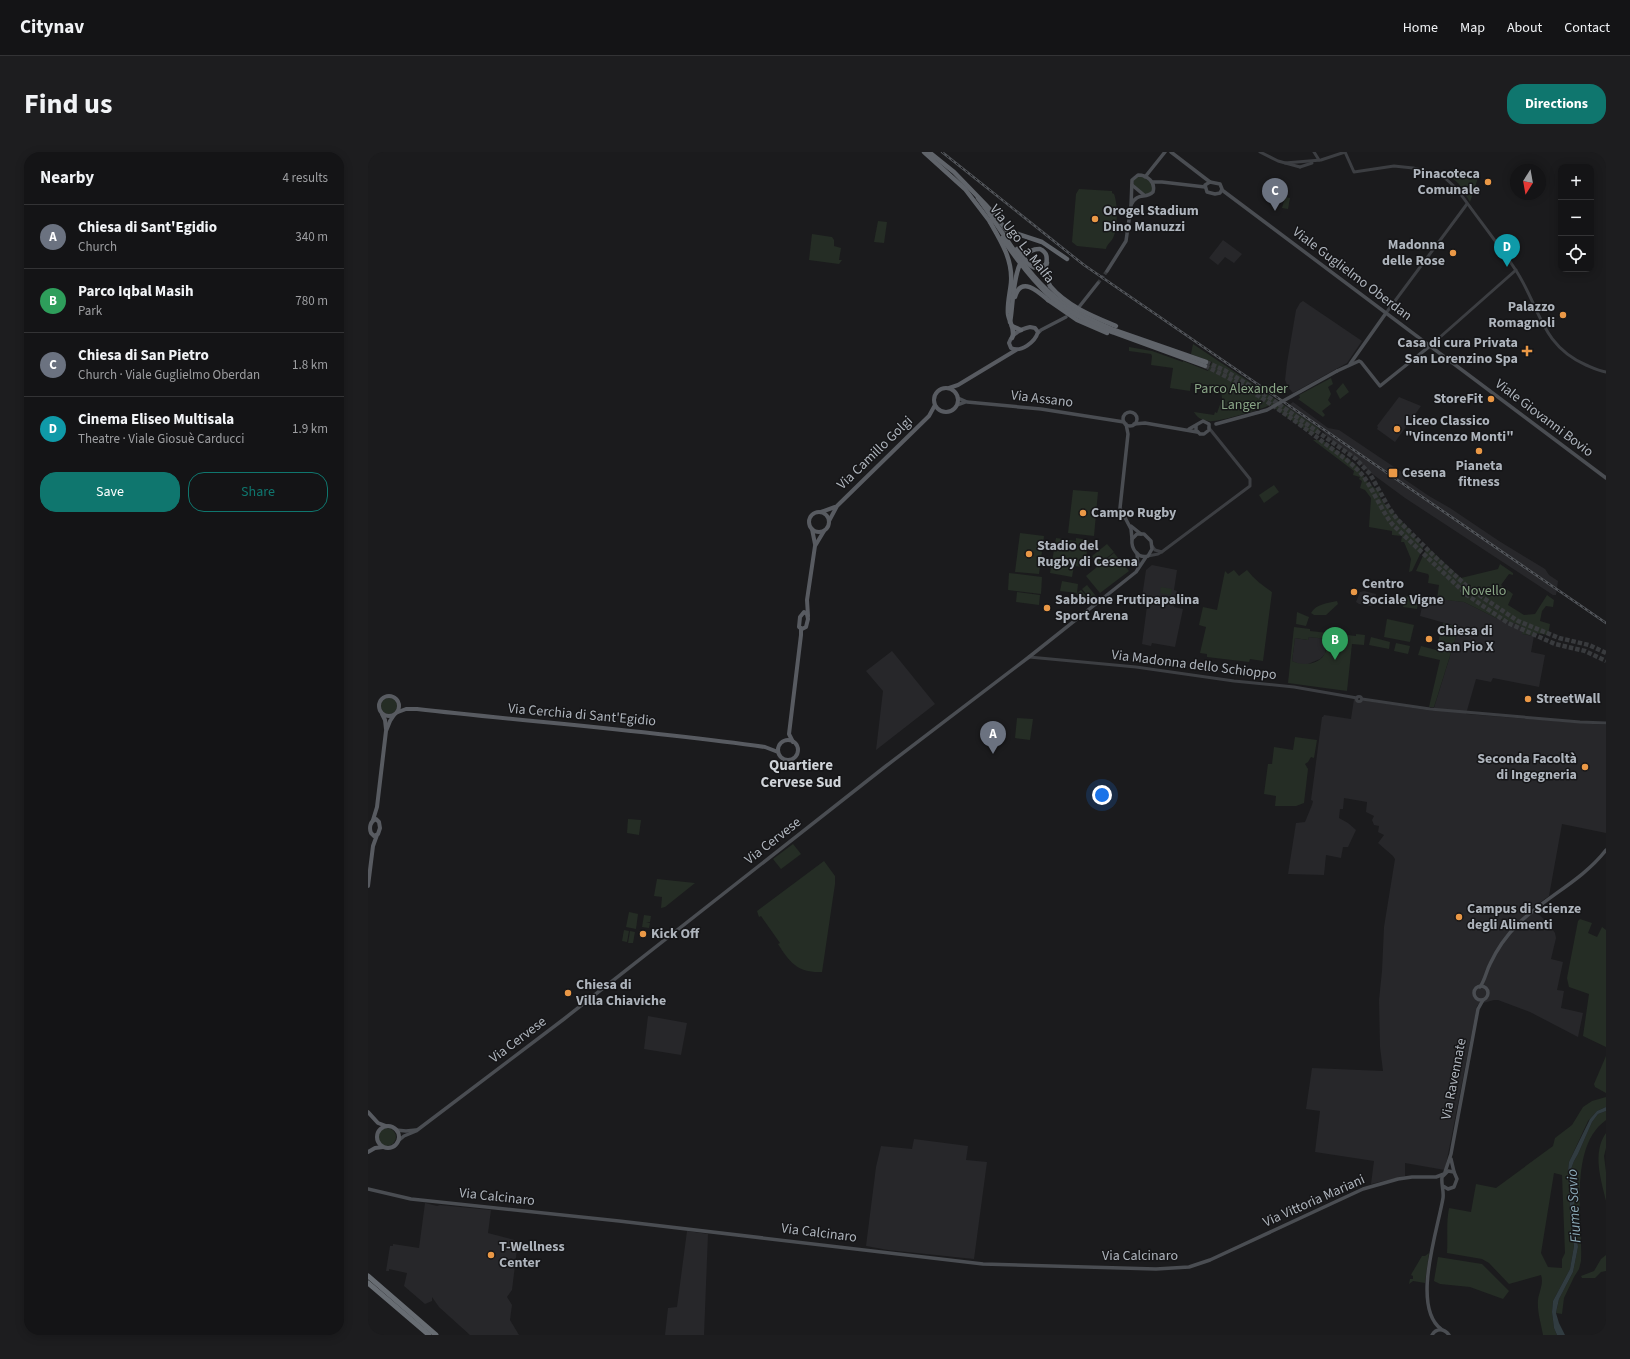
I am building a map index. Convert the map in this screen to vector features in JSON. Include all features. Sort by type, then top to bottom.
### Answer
[{"type":"highway","name":"Via Ugo La Malfa","points":[[924,152],[965,189],[1022,267],[1040,288],[1052,299],[1095,326],[1205,364]]},
{"type":"highway","name":"Via Ugo La Malfa","points":[[929,152],[954,172],[978,198],[1024,264],[1055,297],[1067,306],[1097,322],[1169,351]]},
{"type":"highway","points":[[978,198],[995,215],[1008,232],[1045,244],[1067,258]]},
{"type":"highway","points":[[987,210],[1032,267],[1042,267],[1047,263]]},
{"type":"highway","points":[[990,222],[1002,243],[1009,260],[1011,281],[1008,311],[1014,332],[1012,338]]},
{"type":"highway","points":[[1011,324],[1016,274],[1018,268],[1026,255],[1033,250],[1040,249],[1046,254],[1046,276],[1050,286],[1069,303],[1082,311],[1154,344]]},
{"type":"highway","points":[[1012,312],[1016,294],[1023,287],[1034,287],[1063,312],[1092,328],[1139,342]]},
{"type":"highway","points":[[1011,324],[1021,330]]},
{"type":"highway","points":[[368,1276],[436,1335]]},
{"type":"highway","points":[[368,1283],[429,1335]]},
{"type":"main road","points":[[1145,177],[1165,152]]},
{"type":"main road","points":[[1171,152],[1210,182],[1218,183],[1222,187],[1222,190],[1218,194],[1212,194],[1207,192],[1205,187]]},
{"type":"main road","points":[[1107,271],[1126,241],[1131,205],[1132,180],[1135,176],[1141,175],[1153,182],[1205,187]]},
{"type":"main road","points":[[1131,205],[1135,198],[1149,195],[1153,192],[1153,182]]},
{"type":"main road","points":[[1205,187],[1210,182]]},
{"type":"main road","points":[[1132,185],[1145,195]]},
{"type":"main road","name":"Viale Guglielmo Oberdan","points":[[1222,190],[1430,346]]},
{"type":"main road","points":[[1079,307],[1098,283]]},
{"type":"main road","points":[[1349,364],[1386,313]]},
{"type":"main road","points":[[949,388],[956,393],[958,398],[957,405],[951,411],[946,412],[935,405],[934,398],[937,392],[942,388],[949,388],[958,385],[1017,349],[1030,344],[1037,334],[1044,328],[1066,317]]},
{"type":"main road","points":[[1005,356],[1012,338],[1021,330],[1030,327],[1044,328]]},
{"type":"main road","points":[[1035,328],[1037,329],[1037,334]]},
{"type":"main road","points":[[1009,346],[1013,349],[1017,349]]},
{"type":"main road","points":[[1125,423],[1188,429],[1201,434],[1206,433],[1209,428],[1216,424],[1267,410],[1349,364],[1359,361],[1380,386],[1430,346]]},
{"type":"main road","name":"Viale Giovanni Bovio","points":[[1430,346],[1606,478]]},
{"type":"main road","points":[[956,393],[958,385]]},
{"type":"main road","name":"Via Assano","points":[[958,398],[967,402],[1037,408],[1125,423]]},
{"type":"main road","name":"Via Assano","points":[[957,405],[967,402]]},
{"type":"main road","name":"Via Camillo Golgi","points":[[819,513],[831,510],[837,506],[929,416],[935,405]]},
{"type":"main road","name":"Via Camillo Golgi","points":[[929,416],[941,410]]},
{"type":"main road","points":[[1114,420],[1130,412],[1145,424]]},
{"type":"main road","points":[[1125,415],[1125,423],[1128,434]]},
{"type":"main road","points":[[1128,524],[1141,534],[1148,537],[1152,546],[1151,552],[1147,556],[1142,556],[1137,553],[1132,546],[1131,529],[1128,524],[1120,508],[1128,434],[1136,420],[1136,416]]},
{"type":"main road","points":[[1188,429],[1201,421],[1216,424]]},
{"type":"main road","points":[[1207,423],[1209,428]]},
{"type":"main road","points":[[1196,425],[1197,432]]},
{"type":"main road","name":"Via Camillo Golgi","points":[[829,521],[837,506]]},
{"type":"main road","points":[[802,628],[808,623],[807,600],[815,546],[824,531],[828,528],[829,521],[825,515],[819,513],[814,514],[811,518],[810,524],[815,546]]},
{"type":"main road","points":[[812,529],[816,532],[824,531]]},
{"type":"main road","points":[[1132,539],[1137,534],[1141,534]]},
{"type":"main road","points":[[1137,553],[1138,567]]},
{"type":"main road","name":"Via Cervese","points":[[398,1141],[404,1136],[410,1135],[564,1019],[886,766],[1029,658],[1136,572],[1147,556]]},
{"type":"main road","points":[[765,747],[778,752],[780,756],[785,759],[793,758],[796,754],[797,749],[792,742],[790,734],[802,628],[799,621],[807,600]]},
{"type":"main road","points":[[801,614],[805,612],[808,616]]},
{"type":"main road","points":[[373,846],[380,828],[376,820],[386,731],[385,720],[379,704],[383,698],[391,696],[406,706],[417,709]]},
{"type":"main road","points":[[386,731],[390,721],[400,707],[399,702]]},
{"type":"main road","name":"Via Cerchia di Sant'Egidio","points":[[396,714],[406,709],[417,709],[516,721],[681,736],[765,747]]},
{"type":"main road","points":[[382,714],[388,716],[396,714]]},
{"type":"main road","points":[[778,752],[780,745],[790,734]]},
{"type":"main road","points":[[784,741],[792,742]]},
{"type":"main road","points":[[765,747],[780,745]]},
{"type":"main road","points":[[368,886],[373,846],[370,827],[376,820]]},
{"type":"main road","points":[[372,835],[377,835]]},
{"type":"main road","points":[[1486,976],[1486,988],[1488,995],[1483,1000],[1475,996],[1475,991],[1480,987],[1498,950],[1510,933],[1528,915],[1572,882],[1601,857],[1606,850]]},
{"type":"main road","points":[[1601,857],[1606,857]]},
{"type":"main road","points":[[1480,987],[1486,988]]},
{"type":"main road","name":"Via Ravennate","points":[[1445,1173],[1451,1154],[1478,1009],[1477,998]]},
{"type":"main road","name":"Via Ravennate","points":[[1478,1009],[1483,1000]]},
{"type":"main road","points":[[368,1112],[373,1119],[378,1132],[377,1139],[368,1152]]},
{"type":"main road","points":[[368,1152],[375,1148],[392,1148],[398,1141],[399,1135],[396,1130],[390,1126],[386,1126],[373,1119]]},
{"type":"main road","points":[[378,1132],[386,1126]]},
{"type":"main road","points":[[396,1130],[409,1131],[418,1129]]},
{"type":"main road","points":[[377,1139],[383,1147]]},
{"type":"main road","name":"Via Ravennate","points":[[1451,1154],[1451,1163],[1454,1172]]},
{"type":"main road","points":[[1432,1334],[1434,1321],[1428,1297],[1427,1280],[1443,1198],[1445,1173],[1450,1170],[1457,1176],[1457,1182],[1443,1198]]},
{"type":"main road","name":"Via Vittoria Mariani","points":[[1258,1238],[1363,1189],[1398,1179],[1436,1176],[1445,1173]]},
{"type":"main road","name":"Via Vittoria Mariani","points":[[1427,1177],[1437,1179],[1443,1185]]},
{"type":"main road","points":[[1443,1185],[1446,1189],[1450,1189]]},
{"type":"main road","name":"Via Calcinaro","points":[[368,1188],[412,1199],[619,1221],[983,1264],[1156,1269],[1189,1266],[1210,1260],[1258,1238]]},
{"type":"main road","points":[[1434,1321],[1449,1335]]},
{"type":"main road","points":[[1432,1334],[1441,1329]]},
{"type":"street","points":[[1260,152],[1278,161],[1298,166],[1345,152],[1354,172],[1394,166],[1413,168],[1440,176],[1454,185],[1516,270],[1539,317],[1554,342],[1563,352],[1573,359],[1601,372],[1606,372]]},
{"type":"street","points":[[1315,154],[1317,159],[1321,160]]},
{"type":"street","points":[[1313,162],[1315,154]]},
{"type":"street","points":[[1285,163],[1313,162],[1321,160]]},
{"type":"street","points":[[1298,166],[1299,162]]},
{"type":"street","points":[[1386,313],[1468,204]]},
{"type":"street","points":[[1430,346],[1516,270]]},
{"type":"street","points":[[1147,556],[1156,555],[1162,552],[1250,486],[1250,479],[1209,428]]},
{"type":"street","points":[[1206,433],[1216,436]]},
{"type":"street","points":[[1152,546],[1155,550],[1162,552]]},
{"type":"street","name":"Via Madonna dello Schioppo","points":[[1029,658],[1136,667],[1234,682],[1294,688],[1357,698],[1359,696],[1362,699],[1430,709],[1606,723]]},
{"type":"shaded area","points":[[1223,240],[1242,254],[1234,263],[1225,257],[1218,265],[1209,258]]},
{"type":"shaded area","points":[[1303,301],[1362,341],[1347,363],[1293,393],[1285,380],[1296,310]]},
{"type":"shaded area","points":[[1399,397],[1421,406],[1395,442],[1377,429],[1377,426]]},
{"type":"shaded area","points":[[1293,402],[1328,428],[1339,430],[1403,473],[1404,479],[1429,496],[1545,569],[1549,575],[1558,581],[1556,595],[1553,595],[1405,498],[1370,473],[1356,459],[1328,438],[1324,432],[1286,407]]},
{"type":"shaded area","points":[[1152,565],[1177,570],[1174,590],[1177,591],[1174,607],[1183,609],[1175,647],[1152,643],[1151,646],[1142,644],[1147,606],[1141,604],[1146,570]]},
{"type":"shaded area","points":[[1364,591],[1376,594],[1375,603],[1371,606],[1356,602],[1360,592]]},
{"type":"shaded area","points":[[1424,597],[1464,602],[1496,618],[1517,624],[1523,628],[1523,634],[1534,636],[1531,652],[1545,655],[1539,687],[1493,678],[1491,682],[1476,679],[1466,714],[1606,725],[1606,833],[1562,824],[1549,896],[1532,908],[1548,923],[1555,933],[1556,938],[1551,959],[1563,962],[1557,990],[1564,991],[1561,1008],[1583,1013],[1578,1037],[1530,1012],[1498,1000],[1479,1004],[1477,1006],[1445,1170],[1405,1163],[1405,1176],[1371,1184],[1374,1161],[1315,1152],[1320,1111],[1306,1109],[1312,1068],[1383,1071],[1380,1047],[1379,1000],[1384,927],[1395,859],[1378,843],[1384,835],[1378,832],[1379,826],[1374,825],[1372,820],[1374,816],[1366,812],[1367,802],[1344,798],[1343,809],[1340,809],[1339,818],[1356,830],[1348,847],[1343,847],[1341,858],[1326,855],[1324,875],[1288,874],[1296,823],[1305,822],[1313,801],[1311,800],[1322,717],[1324,715],[1351,719],[1354,699],[1433,711],[1459,627],[1420,616]]},
{"type":"shaded area","points":[[1309,637],[1327,639],[1325,654],[1320,659],[1308,664],[1301,665],[1292,661],[1295,638],[1308,640]]},
{"type":"shaded area","points":[[892,651],[935,704],[876,750],[883,691],[866,671]]},
{"type":"shaded area","points":[[648,1016],[687,1023],[681,1055],[644,1049]]},
{"type":"shaded area","points":[[914,1139],[968,1146],[966,1160],[987,1162],[974,1259],[888,1250],[866,1246],[876,1167],[881,1146],[912,1149]]},
{"type":"shaded area","points":[[425,1203],[437,1206],[440,1205],[491,1210],[488,1233],[518,1241],[512,1290],[507,1297],[512,1305],[510,1320],[519,1335],[470,1335],[439,1307],[432,1297],[432,1301],[425,1304],[404,1286],[407,1273],[389,1269],[389,1271],[386,1271],[390,1246],[393,1246],[393,1244],[419,1248]]},
{"type":"shaded area","points":[[687,1231],[708,1234],[704,1335],[665,1335],[668,1308],[677,1307]]},
{"type":"green space","points":[[1453,169],[1479,175],[1470,202],[1459,184],[1450,176]]},
{"type":"green space","points":[[1138,176],[1143,177],[1152,183],[1152,191],[1148,194],[1144,194],[1133,186],[1134,179]]},
{"type":"green space","name":"Orogel Stadium Dino Manuzzi","points":[[1079,189],[1112,191],[1114,194],[1117,210],[1117,223],[1115,234],[1106,249],[1077,246],[1072,242],[1076,194]]},
{"type":"green space","points":[[1285,197],[1290,198],[1288,209],[1282,208]]},
{"type":"green space","points":[[878,221],[887,222],[884,243],[874,242]]},
{"type":"green space","points":[[812,234],[832,237],[834,240],[834,246],[841,248],[839,260],[842,260],[839,264],[809,260]]},
{"type":"green space","name":"Parco Alexander Langer","points":[[1193,344],[1320,429],[1313,435],[1270,405],[1220,420],[1209,421],[1202,419],[1194,412],[1214,415],[1215,412],[1217,413],[1222,399],[1221,387],[1191,383],[1190,391],[1170,388],[1173,368],[1151,365],[1151,354],[1129,351],[1129,347],[1152,351],[1208,371],[1212,362],[1191,354]]},
{"type":"green space","points":[[1331,378],[1333,384],[1328,387],[1331,394],[1328,400],[1331,404],[1322,411],[1325,415],[1323,417],[1298,399],[1300,398],[1299,395]]},
{"type":"green space","points":[[1343,383],[1349,392],[1340,399],[1336,391]]},
{"type":"green space","points":[[1313,440],[1325,442],[1357,466],[1368,483],[1381,493],[1379,496],[1383,502],[1422,545],[1423,548],[1412,571],[1409,572],[1411,559],[1404,542],[1401,542],[1402,536],[1392,535],[1392,531],[1369,527],[1371,498],[1365,490],[1360,488],[1362,481],[1359,479],[1360,477],[1353,475],[1354,471]]},
{"type":"green space","points":[[1274,485],[1279,492],[1264,503],[1259,495]]},
{"type":"green space","name":"Campo Rugby","points":[[1073,490],[1098,492],[1094,536],[1068,533]]},
{"type":"green space","name":"Stadio del Rugby di Cesena","points":[[1020,533],[1044,536],[1039,574],[1015,572]]},
{"type":"green space","points":[[1056,538],[1076,541],[1076,538],[1089,541],[1084,567],[1074,566],[1072,577],[1050,573]]},
{"type":"green space","points":[[1107,544],[1114,552],[1099,564],[1092,556]]},
{"type":"green space","name":"Novello","points":[[1427,547],[1461,578],[1498,569],[1500,564],[1513,573],[1513,575],[1509,574],[1501,585],[1513,594],[1508,605],[1524,615],[1535,614],[1547,595],[1554,600],[1553,607],[1546,606],[1542,611],[1540,621],[1550,624],[1548,635],[1535,633],[1534,636],[1522,634],[1523,628],[1517,624],[1496,618],[1464,602],[1437,599],[1439,585],[1428,583],[1428,574],[1416,571]]},
{"type":"green space","points":[[1114,553],[1129,571],[1100,593],[1086,576]]},
{"type":"green space","points":[[1234,570],[1239,576],[1247,570],[1272,592],[1263,661],[1250,659],[1249,662],[1207,657],[1207,654],[1200,653],[1206,627],[1199,625],[1203,607],[1217,610],[1225,571],[1228,574]]},
{"type":"green space","points":[[1009,573],[1042,577],[1041,594],[1008,590]]},
{"type":"green space","points":[[1062,581],[1078,584],[1077,593],[1060,591]]},
{"type":"green space","points":[[1087,585],[1096,596],[1091,600],[1082,589]]},
{"type":"green space","points":[[1161,587],[1172,589],[1171,595],[1160,593]]},
{"type":"green space","points":[[1081,590],[1091,601],[1085,604],[1076,594]]},
{"type":"green space","points":[[1017,592],[1040,595],[1039,605],[1016,602]]},
{"type":"green space","points":[[1405,596],[1419,599],[1417,609],[1403,607]]},
{"type":"green space","points":[[1337,601],[1338,604],[1326,615],[1314,615],[1311,613],[1319,606]]},
{"type":"green space","points":[[1297,612],[1309,617],[1306,626],[1296,624]]},
{"type":"green space","points":[[1387,619],[1414,625],[1410,642],[1384,637]]},
{"type":"green space","points":[[1443,623],[1459,627],[1434,707],[1429,707],[1440,660],[1418,655],[1421,646],[1436,650]]},
{"type":"green space","points":[[1294,627],[1310,629],[1310,631],[1356,636],[1356,634],[1365,635],[1364,645],[1352,644],[1347,691],[1288,683]],"holes":[[[1309,637],[1327,639],[1325,653],[1318,661],[1310,664],[1300,664],[1292,661],[1295,638],[1308,640]]]},
{"type":"green space","points":[[1371,637],[1390,642],[1389,649],[1369,645]]},
{"type":"green space","points":[[1396,643],[1410,646],[1408,654],[1394,651]]},
{"type":"green space","points":[[389,698],[396,703],[397,706],[392,713],[389,714],[382,709],[381,706],[386,699]]},
{"type":"green space","points":[[1017,718],[1033,719],[1030,740],[1015,738]]},
{"type":"green space","points":[[1295,737],[1317,740],[1314,758],[1311,757],[1305,764],[1308,769],[1304,803],[1296,806],[1275,806],[1276,796],[1264,794],[1268,764],[1272,764],[1274,747],[1293,750]]},
{"type":"green space","points":[[628,819],[641,820],[639,835],[627,833]]},
{"type":"green space","points":[[793,844],[801,854],[781,869],[773,859]]},
{"type":"green space","points":[[824,861],[835,876],[835,884],[822,972],[814,972],[801,969],[787,957],[778,944],[780,943],[761,916],[759,917],[757,911]]},
{"type":"green space","points":[[657,879],[695,883],[665,907],[661,908],[662,897],[654,896]]},
{"type":"green space","points":[[629,912],[638,914],[636,929],[626,927]]},
{"type":"green space","points":[[644,915],[651,916],[650,922],[646,922],[650,923],[649,928],[642,927]]},
{"type":"green space","points":[[1580,919],[1592,923],[1588,933],[1597,937],[1602,927],[1606,930],[1606,1047],[1583,1036],[1589,994],[1569,987],[1567,978],[1578,921]]},
{"type":"green space","points":[[624,930],[629,931],[627,942],[622,941]]},
{"type":"green space","points":[[630,931],[635,932],[633,943],[628,943]]},
{"type":"green space","points":[[1606,1056],[1606,1093],[1595,1087],[1594,1084]]},
{"type":"green space","points":[[1606,1097],[1606,1107],[1597,1111],[1588,1121],[1569,1162],[1570,1212],[1574,1246],[1570,1269],[1553,1301],[1552,1312],[1554,1328],[1557,1335],[1543,1335],[1538,1304],[1542,1284],[1541,1275],[1509,1284],[1489,1263],[1482,1259],[1447,1253],[1449,1208],[1471,1212],[1476,1184],[1496,1188],[1553,1146],[1555,1138],[1572,1125],[1583,1107],[1592,1101]],"holes":[[[1554,1173],[1562,1175],[1565,1253],[1562,1259],[1562,1268],[1548,1267],[1541,1253]]]},
{"type":"green space","points":[[1606,1111],[1606,1120],[1594,1132],[1586,1148],[1582,1166],[1580,1185],[1581,1261],[1579,1269],[1564,1298],[1562,1314],[1556,1313],[1559,1299],[1573,1272],[1578,1247],[1571,1169],[1592,1122],[1598,1114]]},
{"type":"green space","points":[[387,1128],[393,1131],[396,1137],[393,1143],[387,1146],[381,1143],[378,1137],[381,1131]]},
{"type":"green space","points":[[1606,1133],[1606,1148],[1604,1156],[1606,1172],[1606,1201],[1600,1175],[1599,1149]]},
{"type":"green space","points":[[1429,1253],[1425,1283],[1413,1281],[1409,1284],[1410,1279],[1413,1279],[1413,1276],[1411,1275],[1422,1256]]},
{"type":"green space","points":[[1606,1255],[1606,1271],[1601,1272],[1595,1278],[1582,1278],[1581,1276],[1594,1271],[1601,1259]]},
{"type":"green space","points":[[1438,1257],[1482,1264],[1509,1291],[1503,1299],[1470,1287],[1440,1284],[1434,1281]]},
{"type":"water","name":"Fiume Savio","points":[[1606,1107],[1606,1111],[1598,1114],[1592,1122],[1571,1169],[1578,1247],[1573,1272],[1559,1299],[1556,1313],[1565,1335],[1557,1335],[1554,1328],[1552,1312],[1553,1301],[1570,1269],[1574,1246],[1570,1212],[1569,1162],[1590,1119],[1597,1111]]},
{"type":"tunnel","points":[[1098,283],[1107,271]]},
{"type":"tunnel","points":[[1206,362],[1224,370],[1270,398],[1356,459],[1370,474],[1389,508],[1397,519],[1470,589],[1518,621],[1559,638],[1589,645],[1606,653]]},
{"type":"tunnel","points":[[1205,366],[1268,402],[1342,456],[1364,477],[1392,524],[1467,595],[1508,623],[1555,644],[1585,651],[1606,661]]},
{"type":"railway","points":[[942,152],[1084,265],[1606,623]]},
{"type":"place","name":"Pinacoteca Comunale","points":[[1488,182]]},
{"type":"place","name":"Chiesa di San Pietro","points":[[1275,211]]},
{"type":"place","name":"Orogel Stadium Dino Manuzzi","points":[[1095,219]]},
{"type":"place","name":"Madonna delle Rose","points":[[1453,253]]},
{"type":"place","name":"Cinema Eliseo Multisala","points":[[1507,267]]},
{"type":"place","name":"Palazzo Romagnoli","points":[[1563,315]]},
{"type":"place","name":"Casa di cura Privata San Lorenzino Spa","points":[[1527,351]]},
{"type":"place","name":"StoreFit","points":[[1491,399]]},
{"type":"place","name":"Liceo Classico \"Vincenzo Monti\"","points":[[1397,429]]},
{"type":"place","name":"Pianeta fitness","points":[[1479,451]]},
{"type":"place","name":"Cesena","points":[[1393,473]]},
{"type":"place","name":"Campo Rugby","points":[[1083,513]]},
{"type":"place","name":"Stadio del Rugby di Cesena","points":[[1029,554]]},
{"type":"place","name":"Centro Sociale Vigne","points":[[1354,592]]},
{"type":"place","name":"Sabbione Frutipapalina Sport Arena","points":[[1047,608]]},
{"type":"place","name":"Chiesa di San Pio X","points":[[1429,639]]},
{"type":"place","name":"Parco Iqbal Masih","points":[[1335,660]]},
{"type":"place","name":"StreetWall","points":[[1528,699]]},
{"type":"place","name":"Chiesa di Sant'Egidio","points":[[993,754]]},
{"type":"place","name":"Seconda Facoltà di Ingegneria","points":[[1585,767]]},
{"type":"place","name":"Campus di Scienze degli Alimenti","points":[[1459,917]]},
{"type":"place","name":"Kick Off","points":[[643,934]]},
{"type":"place","name":"Chiesa di Villa Chiaviche","points":[[568,993]]},
{"type":"place","name":"T-Wellness Center","points":[[491,1255]]},
{"type":"district","name":"Quartiere Cervese Sud","points":[[801,774]]}]
